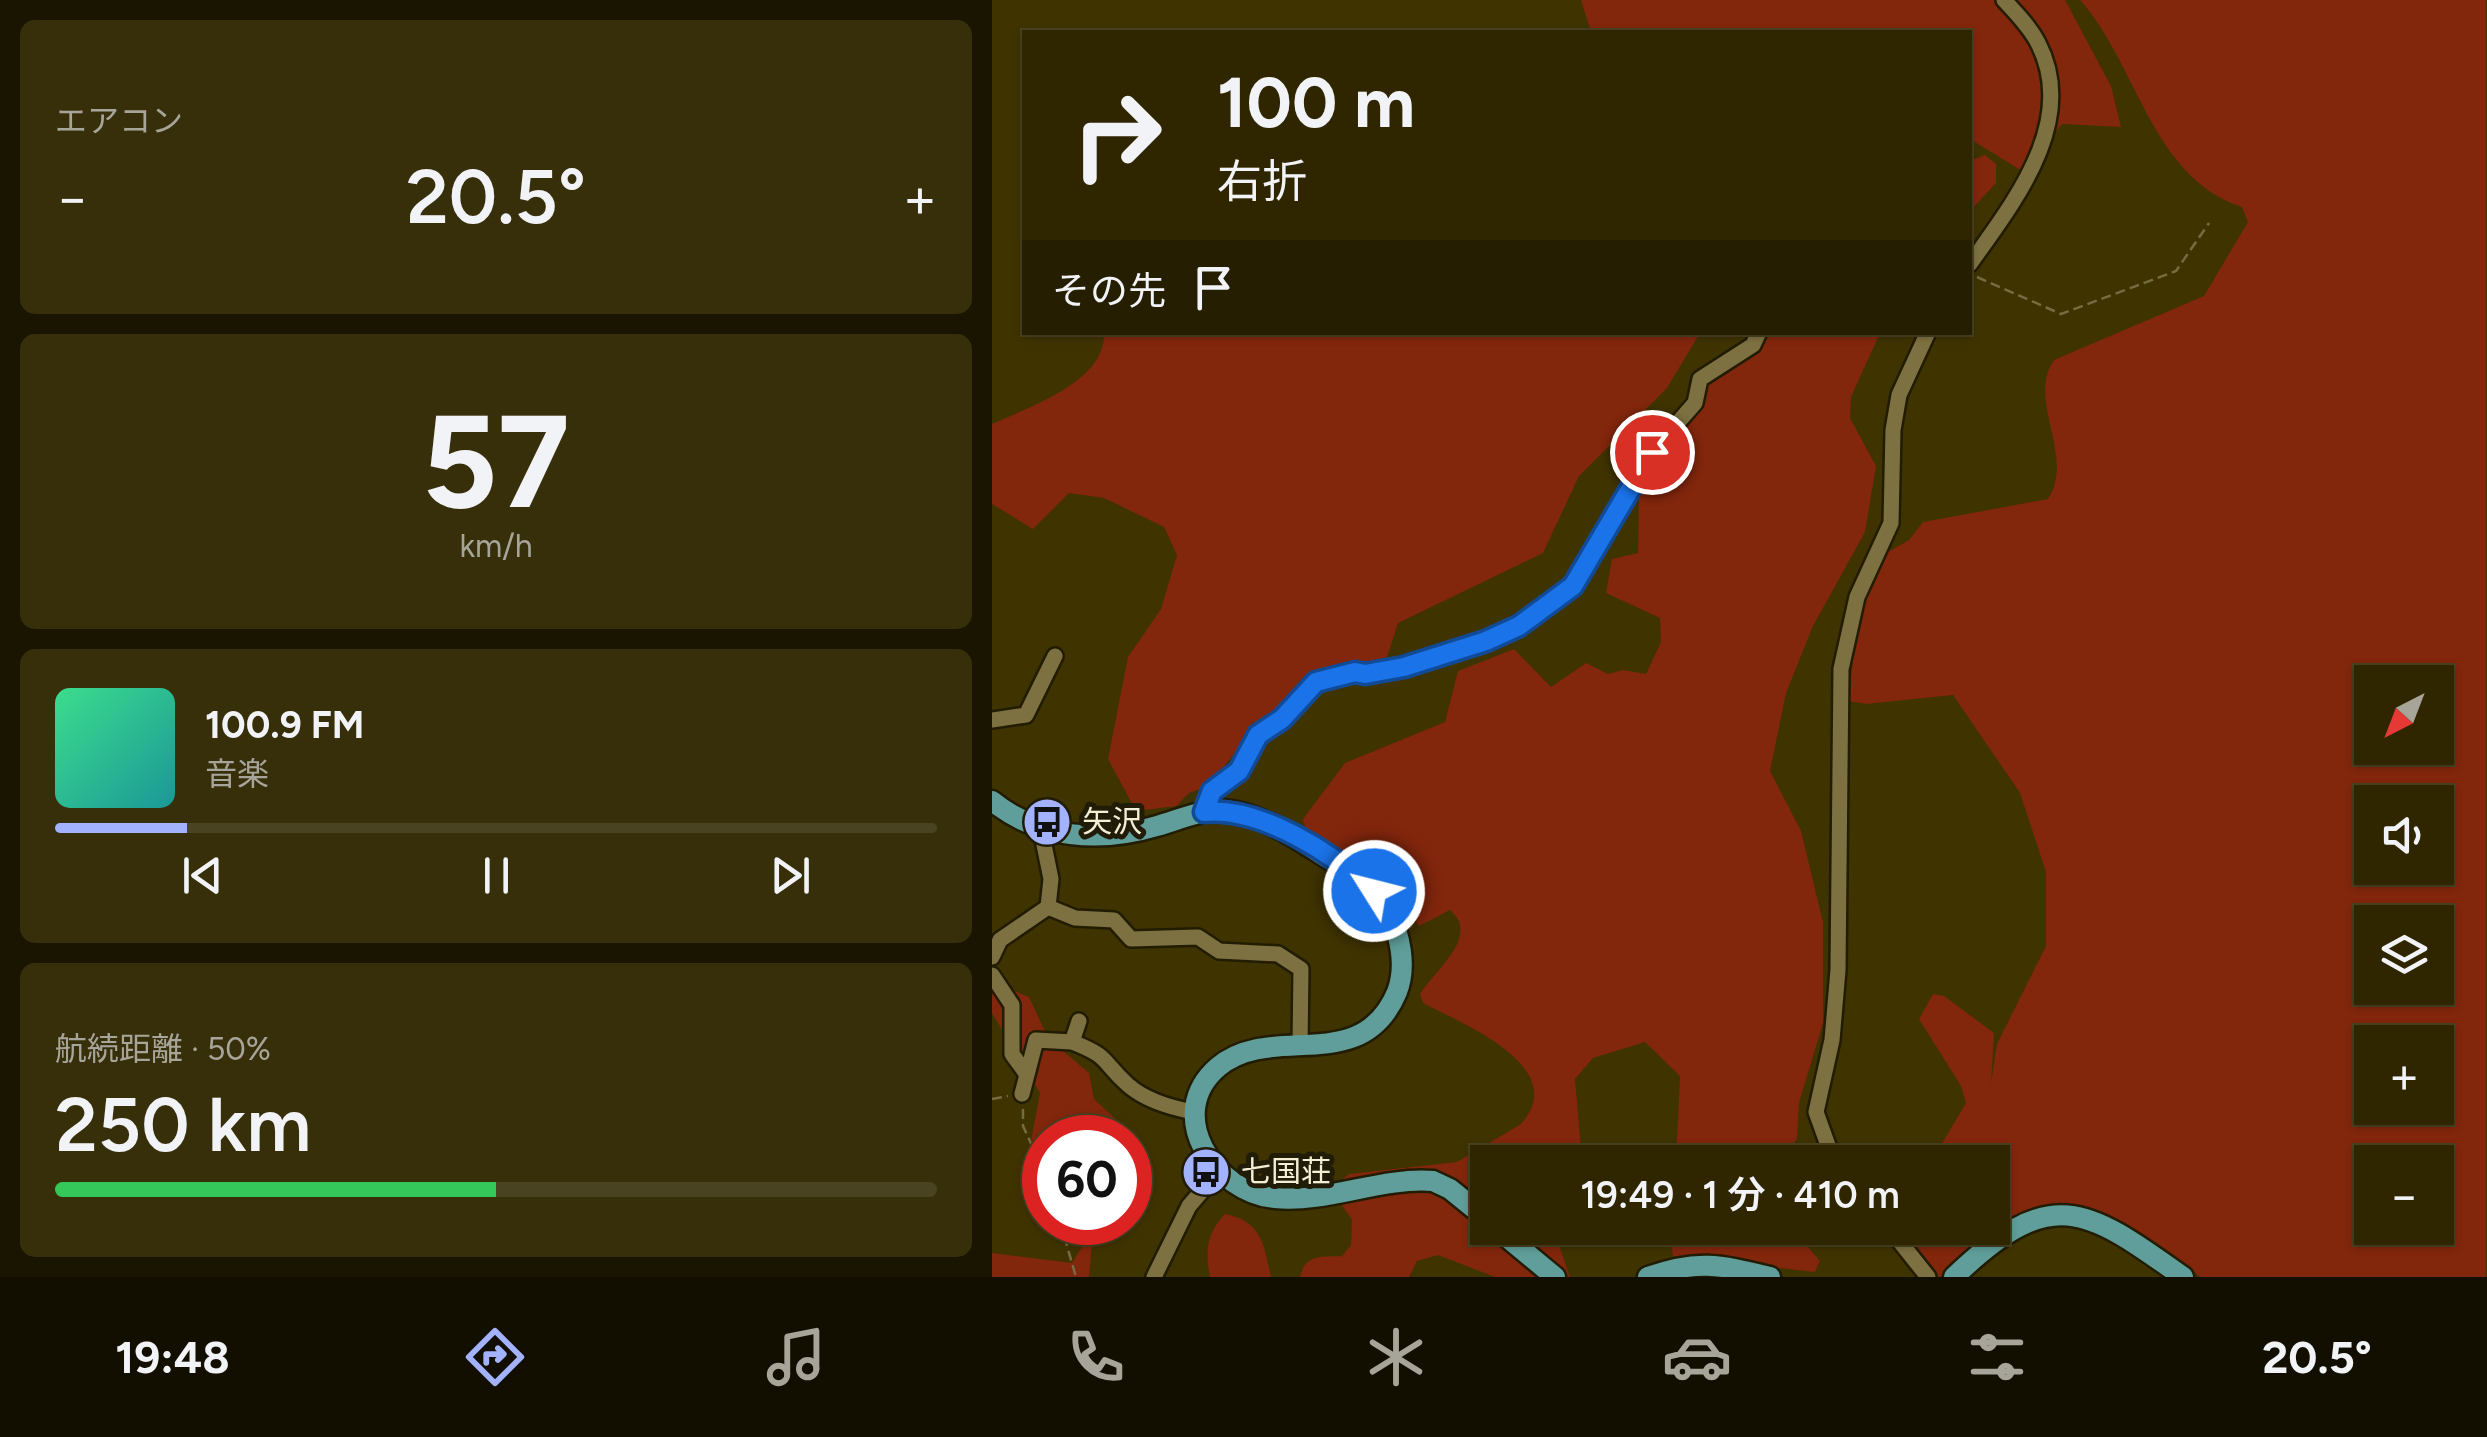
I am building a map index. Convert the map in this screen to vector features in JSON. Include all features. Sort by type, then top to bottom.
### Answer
[{"type":"main road","points":[[992,801],[1021,823],[1041,830],[1130,834],[1204,812],[1245,815],[1316,850],[1374,891],[1395,925],[1401,966],[1399,987],[1388,1010],[1362,1035],[1229,1060],[1206,1082],[1194,1112],[1195,1130],[1219,1172],[1236,1186],[1270,1198],[1433,1181],[1450,1188],[1470,1205]]},
{"type":"main road","points":[[1954,1277],[1990,1242],[2030,1221],[2055,1216],[2088,1217],[2111,1225],[2183,1277]]},
{"type":"main road","points":[[1517,1245],[1556,1277]]},
{"type":"main road","points":[[1648,1277],[1701,1263],[1770,1277]]},
{"type":"street","points":[[1972,261],[2032,176],[2048,109],[2049,80],[2038,41],[2004,0]]},
{"type":"street","points":[[1204,812],[1212,791],[1239,771],[1258,735],[1282,719],[1316,682],[1355,672],[1365,674],[1404,667],[1486,641],[1519,626],[1573,586],[1652,452],[1695,404],[1700,379],[1753,345],[1758,335]]},
{"type":"street","points":[[1828,1145],[1816,1112],[1832,1040],[1838,970],[1840,669],[1857,597],[1891,523],[1893,430],[1899,394],[1927,335]]},
{"type":"street","points":[[992,720],[1026,715],[1055,656]]},
{"type":"street","points":[[992,956],[1000,940],[1048,907],[1051,879],[1041,830]]},
{"type":"street","points":[[1048,907],[1075,918],[1114,920],[1131,938],[1198,937],[1219,951],[1278,954],[1293,961],[1303,982],[1300,1046]]},
{"type":"street","points":[[992,974],[1012,1006],[1012,1054],[1024,1072]]},
{"type":"street","points":[[1072,1042],[1079,1021]]},
{"type":"street","points":[[1022,1094],[1024,1072],[1036,1040],[1072,1042],[1103,1054],[1129,1086],[1160,1103],[1194,1112]]},
{"type":"street","points":[[1154,1277],[1189,1206],[1219,1172]]},
{"type":"street","points":[[1903,1245],[1928,1277]]},
{"type":"path","points":[[1972,275],[2013,289],[2061,314],[2176,270],[2209,223]]},
{"type":"path","points":[[992,1098],[1022,1094],[1023,1115]]},
{"type":"path","points":[[1067,1245],[1076,1277]]},
{"type":"shaded area","points":[[1581,0],[2065,0],[2111,86],[2121,127],[2062,124],[2022,171],[1972,140],[1972,30],[1590,30]]},
{"type":"shaded area","points":[[2080,0],[2486,0],[2486,1277],[2200,1277],[2139,1234],[2089,1211],[2040,1207],[2010,1221],[2010,1145],[1941,1145],[1966,1103],[1961,1086],[1919,1019],[1933,994],[1944,996],[1994,1033],[1991,1084],[1997,1044],[2046,946],[2046,872],[2020,793],[1953,695],[1866,704],[1849,701],[1855,635],[1883,555],[1909,540],[1923,522],[2048,499],[2057,465],[2045,393],[2054,360],[2204,296],[2248,222],[2242,207],[2211,192],[2186,171],[2149,117],[2117,56]]},
{"type":"shaded area","points":[[1985,155],[1996,164],[1996,183],[1972,209],[1972,160]]},
{"type":"shaded area","points":[[1104,335],[1699,335],[1667,388],[1579,476],[1543,553],[1398,623],[1387,657],[1294,696],[1254,728],[1209,786],[1189,793],[1176,806],[1136,811],[1108,759],[1128,657],[1161,609],[1177,555],[1164,527],[1104,498],[1069,493],[1033,529],[992,504],[992,424],[1063,391],[1093,366]]},
{"type":"shaded area","points":[[1767,335],[1879,335],[1851,397],[1850,418],[1876,466],[1865,532],[1813,626],[1786,693],[1770,771],[1801,831],[1823,922],[1823,1023],[1799,1103],[1797,1139],[1792,1145],[1677,1145],[1680,1076],[1645,1042],[1593,1058],[1575,1079],[1581,1145],[1486,1145],[1521,1124],[1533,1103],[1533,1084],[1505,1050],[1423,1003],[1420,994],[1458,942],[1458,920],[1450,910],[1419,926],[1401,900],[1305,827],[1303,819],[1345,763],[1445,722],[1458,671],[1514,649],[1551,687],[1586,663],[1608,674],[1623,670],[1646,674],[1661,642],[1660,618],[1606,593],[1612,559],[1638,553],[1640,441],[1725,368],[1754,355]]},
{"type":"shaded area","points":[[992,982],[1029,997],[1048,1038],[1089,1073],[1094,1099],[1111,1115],[1036,1115],[1040,1093],[992,1013]]},
{"type":"shaded area","points":[[1470,1154],[1470,1245],[1559,1245],[1570,1277],[1495,1277],[1438,1255],[1417,1261],[1409,1277],[1300,1277],[1310,1261],[1342,1256],[1351,1245],[1352,1220],[1331,1189],[1349,1174],[1457,1162]]},
{"type":"shaded area","points":[[1225,1214],[1247,1222],[1254,1229],[1263,1245],[1271,1277],[1210,1277],[1208,1243]]},
{"type":"shaded area","points":[[1083,1245],[1092,1245],[1089,1277],[992,1277],[992,1253],[1072,1263]]},
{"type":"shaded area","points":[[1671,1245],[1806,1245],[1820,1261],[1815,1272],[1673,1256]]},
{"type":"shaded area","points":[[1893,1245],[1981,1245],[1947,1277],[1916,1270]]},
{"type":"place","name":"矢沢","points":[[1047,822]]},
{"type":"place","name":"七国荘","points":[[1206,1172]]},
{"type":"route","points":[[1374,891],[1358,877],[1280,830],[1225,810],[1204,812],[1212,791],[1239,771],[1258,735],[1282,719],[1316,682],[1355,672],[1365,674],[1404,667],[1486,641],[1519,626],[1573,586],[1652,452]]}]
